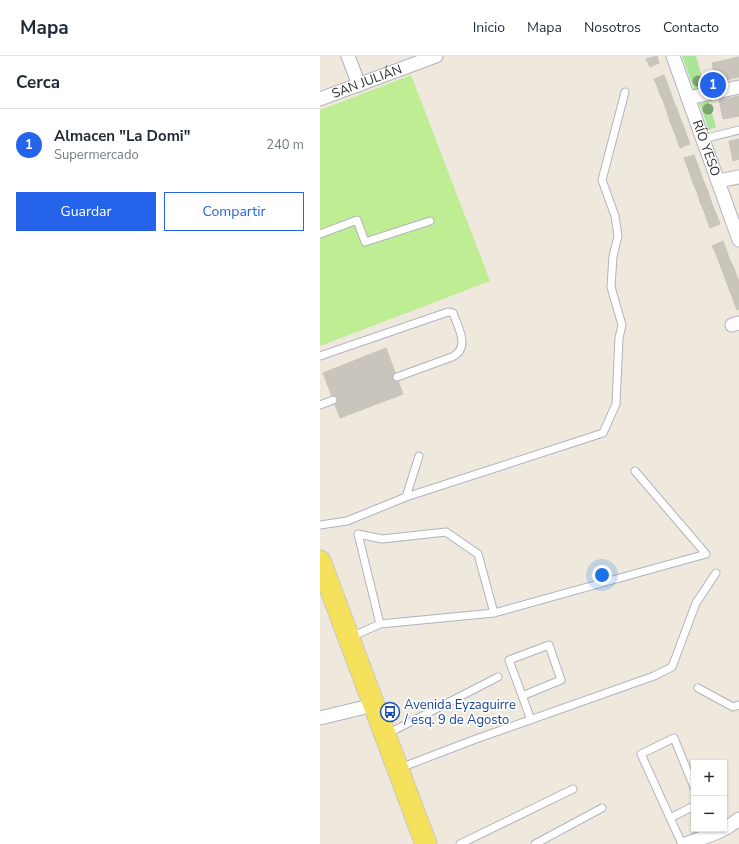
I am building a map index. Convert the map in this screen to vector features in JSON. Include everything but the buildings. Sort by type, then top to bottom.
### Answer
[{"type":"main road","points":[[320,561],[398,769],[423,843]]},
{"type":"street","points":[[348,56],[359,85]]},
{"type":"street","name":"SAN JULIÁN","points":[[320,99],[436,56]]},
{"type":"street","name":"RÍO YESO","points":[[673,56],[739,240]]},
{"type":"street","points":[[688,98],[739,87]]},
{"type":"street","points":[[718,181],[739,177]]},
{"type":"street","points":[[320,718],[374,705]]},
{"type":"street","points":[[684,844],[716,833],[739,819]]},
{"type":"lane","points":[[320,525],[347,521],[406,497],[603,433],[616,404],[619,338],[622,325],[611,287],[613,256],[618,236],[615,216],[602,180],[625,92]]},
{"type":"lane","points":[[703,139],[739,130]]},
{"type":"lane","points":[[320,234],[357,220],[365,242],[430,221]]},
{"type":"lane","points":[[320,356],[448,312],[453,313],[462,339],[462,347],[460,351],[452,357],[397,377]]},
{"type":"lane","points":[[320,405],[333,400]]},
{"type":"lane","points":[[406,497],[419,456]]},
{"type":"lane","points":[[349,638],[380,624],[494,614],[706,554],[635,471]]},
{"type":"lane","points":[[380,624],[358,534],[382,539],[446,532],[478,554],[494,614]]},
{"type":"lane","points":[[398,769],[476,739],[654,676],[672,667],[696,603],[716,573]]},
{"type":"lane","points":[[522,696],[561,680],[549,646],[510,660],[522,696],[531,720]]},
{"type":"lane","points":[[385,735],[498,677]]},
{"type":"lane","points":[[698,688],[733,707],[739,705]]},
{"type":"lane","points":[[684,844],[670,818],[641,754],[674,738],[691,780]]},
{"type":"lane","points":[[460,844],[573,789]]},
{"type":"lane","points":[[536,844],[602,808]]},
{"type":"lane","points":[[670,818],[691,808]]},
{"type":"green space","points":[[682,56],[696,56],[716,127],[709,130]]},
{"type":"green space","points":[[411,75],[490,281],[320,346],[320,110]]},
{"type":"place","name":"Almacen \"La Domi\"","points":[[713,85]]},
{"type":"place","name":"Avenida Eyzaguirre / esq. 9 de Agosto","points":[[390,712]]}]
